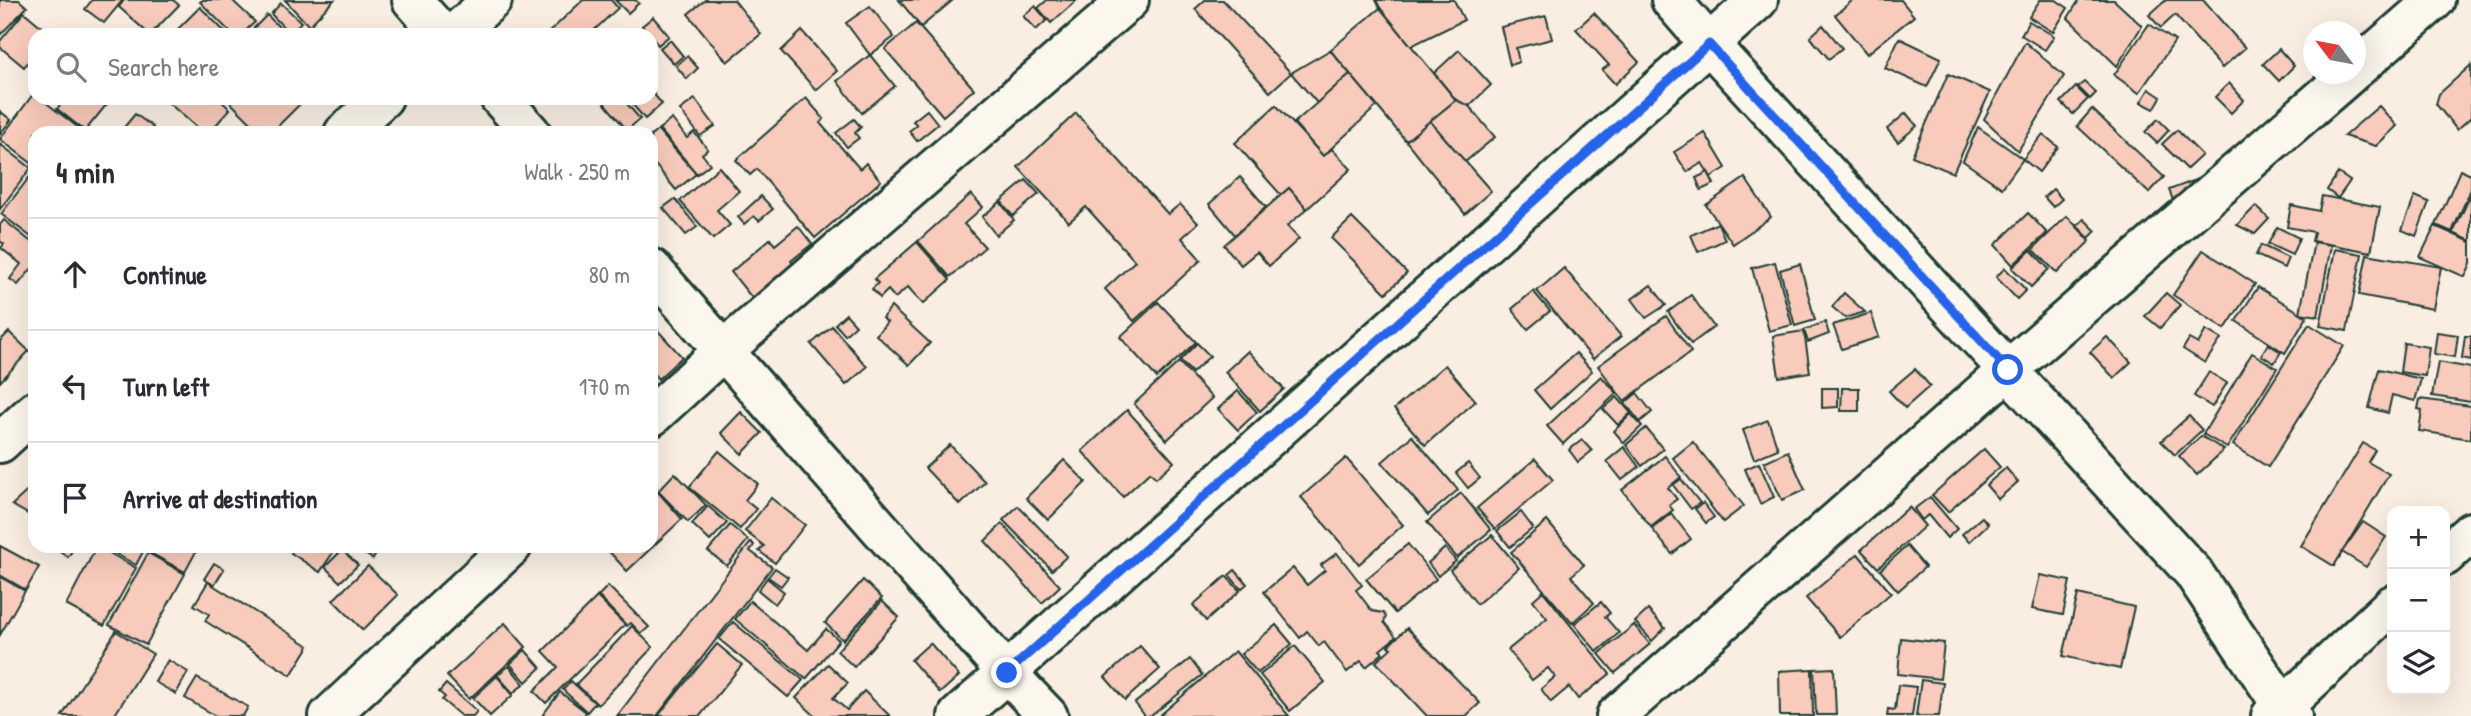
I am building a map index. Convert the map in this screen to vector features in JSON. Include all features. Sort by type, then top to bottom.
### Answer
[{"type":"street","points":[[412,0],[437,28]]},
{"type":"street","points":[[461,28],[492,0]]},
{"type":"street","points":[[658,411],[724,350],[1129,0]]},
{"type":"street","points":[[1671,0],[2193,572],[2282,713],[2387,610]]},
{"type":"street","points":[[958,716],[1758,0]]},
{"type":"street","points":[[2366,60],[2435,0]]},
{"type":"street","points":[[1616,716],[2008,370],[2338,84]]},
{"type":"street","points":[[352,126],[375,105]]},
{"type":"street","points":[[506,105],[525,126]]},
{"type":"street","points":[[658,276],[1007,673],[1048,716]]},
{"type":"street","points":[[0,443],[28,417]]},
{"type":"street","points":[[2450,551],[2471,532]]},
{"type":"street","points":[[329,716],[504,553]]},
{"type":"building","points":[[0,0],[19,0],[27,7],[0,35]]},
{"type":"building","points":[[92,0],[123,0],[104,23],[85,9]]},
{"type":"building","points":[[124,0],[173,0],[179,5],[157,28],[142,28],[119,7]]},
{"type":"building","points":[[232,0],[255,22],[249,28],[226,28],[200,2]]},
{"type":"building","points":[[285,0],[334,0],[309,26]]},
{"type":"building","points":[[583,0],[611,0],[618,8],[597,28],[553,28]]},
{"type":"building","points":[[615,0],[635,0],[639,3],[628,13]]},
{"type":"building","points":[[705,0],[734,0],[761,34],[727,62],[688,14]]},
{"type":"building","points":[[899,0],[953,0],[921,27]]},
{"type":"building","points":[[1047,0],[1077,0],[1051,23],[1038,8]]},
{"type":"building","points":[[1205,0],[1223,0],[1291,73],[1270,92],[1195,9]]},
{"type":"building","points":[[1376,0],[1454,0],[1464,20],[1411,46]]},
{"type":"building","points":[[1853,0],[1901,0],[1914,16],[1867,54],[1835,15]]},
{"type":"building","points":[[2040,0],[2056,0],[2068,8],[2053,32],[2029,17]]},
{"type":"building","points":[[2079,0],[2114,0],[2142,26],[2117,66],[2068,18]]},
{"type":"building","points":[[2166,0],[2203,0],[2245,48],[2222,68],[2175,15],[2161,28],[2149,15]]},
{"type":"building","points":[[281,3],[301,22],[296,28],[284,28],[271,14]]},
{"type":"building","points":[[870,6],[894,37],[870,55],[846,23]]},
{"type":"building","points":[[1035,6],[1047,20],[1036,30],[1023,16]]},
{"type":"building","points":[[200,7],[221,28],[179,28]]},
{"type":"building","points":[[1380,8],[1456,100],[1406,141],[1330,50]]},
{"type":"building","points":[[24,12],[43,28],[28,28],[28,62],[24,67],[0,47],[0,41]]},
{"type":"building","points":[[1594,13],[1639,62],[1615,84],[1602,70],[1609,65],[1576,29]]},
{"type":"building","points":[[267,15],[280,28],[254,28]]},
{"type":"building","points":[[1546,16],[1552,39],[1516,48],[1519,62],[1510,65],[1501,27]]},
{"type":"building","points":[[653,17],[669,36],[658,45],[658,28],[642,26]]},
{"type":"building","points":[[2029,21],[2054,36],[2045,50],[2021,35]]},
{"type":"building","points":[[916,23],[974,89],[943,116],[885,49]]},
{"type":"building","points":[[2149,24],[2175,41],[2139,93],[2114,75]]},
{"type":"building","points":[[1823,25],[1842,48],[1829,59],[1810,37]]},
{"type":"building","points":[[802,31],[837,71],[816,90],[781,51]]},
{"type":"building","points":[[1899,38],[1941,58],[1927,87],[1885,68]]},
{"type":"building","points":[[670,40],[683,56],[674,64],[660,48]]},
{"type":"building","points":[[2025,42],[2064,76],[2018,151],[1984,119]]},
{"type":"building","points":[[2279,49],[2294,66],[2279,81],[2263,64]]},
{"type":"building","points":[[1330,50],[1350,74],[1317,103],[1291,73]]},
{"type":"building","points":[[1459,50],[1491,85],[1469,106],[1456,100],[1434,73]]},
{"type":"building","points":[[870,55],[895,86],[862,113],[837,81]]},
{"type":"building","points":[[687,56],[698,68],[687,79],[676,66]]},
{"type":"building","points":[[2471,65],[2471,120],[2470,118],[2457,130],[2436,104],[2439,94]]},
{"type":"building","points":[[1350,74],[1377,106],[1323,156],[1294,123]]},
{"type":"building","points":[[1948,74],[1990,92],[1953,173],[1912,156]]},
{"type":"building","points":[[2084,82],[2096,93],[2090,99],[2078,87]]},
{"type":"building","points":[[2229,83],[2244,100],[2231,113],[2215,97]]},
{"type":"building","points":[[2076,87],[2088,99],[2073,114],[2061,102]]},
{"type":"building","points":[[2149,89],[2161,97],[2154,109],[2141,102]]},
{"type":"building","points":[[806,98],[824,119],[820,123],[860,169],[866,163],[881,181],[815,238],[757,169],[750,175],[736,160]]},
{"type":"building","points":[[658,99],[662,104],[645,119],[633,105],[658,105]]},
{"type":"building","points":[[695,99],[715,126],[700,136],[680,110]]},
{"type":"building","points":[[1456,100],[1469,106],[1495,137],[1465,162],[1430,121]]},
{"type":"building","points":[[28,101],[28,105],[49,105],[76,126],[28,126],[28,161],[0,139]]},
{"type":"building","points":[[60,105],[106,105],[89,126],[79,126],[57,109]]},
{"type":"building","points":[[171,105],[226,105],[230,109],[215,126],[195,126]]},
{"type":"building","points":[[233,105],[299,105],[278,126],[254,126]]},
{"type":"building","points":[[606,105],[628,105],[640,119],[632,126],[624,126]]},
{"type":"building","points":[[1276,105],[1323,156],[1332,149],[1351,169],[1307,209],[1289,188],[1281,195],[1235,143]]},
{"type":"building","points":[[2379,106],[2397,126],[2376,146],[2344,136]]},
{"type":"building","points":[[2092,109],[2164,177],[2149,193],[2077,126]]},
{"type":"building","points":[[927,110],[938,124],[917,141],[909,131],[917,125],[913,121]]},
{"type":"building","points":[[0,111],[11,120],[0,134]]},
{"type":"building","points":[[1076,113],[1168,214],[1180,204],[1198,223],[1182,238],[1201,260],[1134,321],[1105,289],[1135,261],[1086,207],[1069,222],[1018,167]]},
{"type":"building","points":[[1906,113],[1917,126],[1898,142],[1887,129]]},
{"type":"building","points":[[135,114],[152,126],[125,126]]},
{"type":"building","points":[[672,119],[687,138],[694,132],[708,149],[702,154],[710,164],[697,174],[659,129]]},
{"type":"building","points":[[854,119],[861,127],[855,133],[859,138],[847,147],[836,133]]},
{"type":"building","points":[[2158,119],[2169,130],[2157,143],[2145,132]]},
{"type":"building","points":[[1430,121],[1491,191],[1465,214],[1406,141]]},
{"type":"building","points":[[1978,127],[2023,159],[2002,188],[1963,161]]},
{"type":"building","points":[[658,130],[696,174],[676,190],[658,168]]},
{"type":"building","points":[[2177,130],[2202,155],[2187,169],[2162,144]]},
{"type":"building","points":[[1705,133],[1726,168],[1711,177],[1702,163],[1687,172],[1674,152]]},
{"type":"building","points":[[2043,134],[2058,147],[2039,172],[2023,159]]},
{"type":"building","points":[[0,144],[28,166],[28,172],[0,209]]},
{"type":"building","points":[[719,167],[739,191],[717,210],[730,225],[713,239],[680,201]]},
{"type":"building","points":[[2460,170],[2471,175],[2471,189],[2452,232],[2436,225]]},
{"type":"building","points":[[1708,172],[1714,184],[1701,190],[1696,178]]},
{"type":"building","points":[[2338,173],[2350,181],[2338,198],[2327,190]]},
{"type":"building","points":[[1240,177],[1266,207],[1235,235],[1209,204]]},
{"type":"building","points":[[1745,178],[1771,217],[1733,244],[1706,205]]},
{"type":"building","points":[[28,179],[28,235],[1,214]]},
{"type":"building","points":[[1026,180],[1039,194],[1013,216],[1001,201]]},
{"type":"building","points":[[2193,181],[2198,195],[2175,205],[2169,190]]},
{"type":"building","points":[[1289,188],[1307,209],[1287,226],[1299,239],[1269,266],[1257,252],[1241,265],[1224,245]]},
{"type":"building","points":[[2053,189],[2062,199],[2053,207],[2044,197]]},
{"type":"building","points":[[971,194],[983,207],[964,224],[985,247],[950,277],[918,241]]},
{"type":"building","points":[[2471,194],[2471,241],[2453,233]]},
{"type":"building","points":[[761,196],[773,209],[759,221],[754,216],[744,224],[738,217]]},
{"type":"building","points":[[2322,196],[2380,207],[2371,252],[2312,241],[2314,232],[2287,227],[2291,205],[2319,211]]},
{"type":"building","points":[[2415,196],[2429,202],[2416,236],[2402,230]]},
{"type":"building","points":[[675,199],[697,227],[686,235],[663,208]]},
{"type":"building","points":[[1000,202],[1014,220],[996,235],[982,217]]},
{"type":"building","points":[[2256,206],[2269,219],[2255,234],[2237,225]]},
{"type":"building","points":[[2028,213],[2047,233],[2013,265],[1995,245]]},
{"type":"building","points":[[2067,216],[2090,241],[2057,273],[2033,249]]},
{"type":"building","points":[[1352,218],[1407,273],[1386,293],[1331,238]]},
{"type":"building","points":[[2084,219],[2096,231],[2089,238],[2077,226]]},
{"type":"building","points":[[4,220],[28,239],[28,273],[18,285],[10,279],[21,264],[1,248],[4,244],[0,241],[0,225]]},
{"type":"building","points":[[1718,223],[1725,240],[1698,252],[1691,235]]},
{"type":"building","points":[[798,226],[812,244],[791,261],[797,270],[756,303],[731,272],[770,239],[775,245]]},
{"type":"building","points":[[2435,226],[2471,242],[2471,263],[2465,277],[2420,257]]},
{"type":"building","points":[[2277,227],[2299,238],[2292,255],[2268,244]]},
{"type":"building","points":[[917,242],[950,280],[923,304],[908,287],[895,298],[888,290],[880,298],[872,289],[878,283],[874,279]]},
{"type":"building","points":[[2314,242],[2331,245],[2318,316],[2300,313]]},
{"type":"building","points":[[2261,245],[2288,258],[2284,268],[2256,255]]},
{"type":"building","points":[[2335,249],[2362,254],[2347,331],[2320,326]]},
{"type":"building","points":[[2031,250],[2049,269],[2031,287],[2012,268]]},
{"type":"building","points":[[2203,250],[2255,284],[2225,329],[2173,295]]},
{"type":"building","points":[[2367,254],[2441,267],[2433,309],[2359,295]]},
{"type":"building","points":[[1775,262],[1792,325],[1769,331],[1752,268]]},
{"type":"building","points":[[1800,264],[1815,320],[1795,326],[1780,270]]},
{"type":"building","points":[[1564,268],[1621,336],[1593,359],[1537,291]]},
{"type":"building","points":[[2005,268],[2026,290],[2017,299],[1996,277]]},
{"type":"building","points":[[1651,285],[1666,305],[1646,318],[1632,299]]},
{"type":"building","points":[[2258,287],[2307,317],[2285,353],[2236,321]]},
{"type":"building","points":[[1533,291],[1550,311],[1528,329],[1512,309]]},
{"type":"building","points":[[1844,293],[1865,312],[1845,318],[1832,307]]},
{"type":"building","points":[[2166,293],[2180,305],[2160,328],[2145,316]]},
{"type":"building","points":[[1691,295],[1714,327],[1691,344],[1668,312]]},
{"type":"building","points":[[1158,302],[1196,342],[1157,378],[1120,337]]},
{"type":"building","points":[[891,307],[930,343],[909,365],[876,335],[887,322],[882,318]]},
{"type":"building","points":[[1871,313],[1879,337],[1842,349],[1833,325]]},
{"type":"building","points":[[846,314],[856,325],[845,335],[835,324]]},
{"type":"building","points":[[1666,316],[1691,352],[1624,401],[1598,366]]},
{"type":"building","points":[[1825,322],[1829,334],[1808,342],[1804,330]]},
{"type":"building","points":[[2309,324],[2344,346],[2268,467],[2233,445]]},
{"type":"building","points":[[832,326],[867,367],[846,385],[811,344]]},
{"type":"building","points":[[2206,330],[2221,339],[2205,363],[2183,349],[2189,339],[2198,344]]},
{"type":"building","points":[[658,331],[682,357],[658,379]]},
{"type":"building","points":[[1804,331],[1810,372],[1779,377],[1773,336]]},
{"type":"building","points":[[9,332],[28,352],[0,382],[0,341]]},
{"type":"building","points":[[2437,332],[2458,335],[2455,357],[2434,354]]},
{"type":"building","points":[[2465,336],[2471,336],[2471,360],[2462,358]]},
{"type":"building","points":[[2107,337],[2131,362],[2114,378],[2090,352]]},
{"type":"building","points":[[1197,343],[1210,356],[1192,373],[1180,360]]},
{"type":"building","points":[[2404,343],[2429,347],[2425,376],[2400,372]]},
{"type":"building","points":[[2268,344],[2281,352],[2274,363],[2261,355]]},
{"type":"building","points":[[1248,351],[1284,389],[1260,411],[1225,372]]},
{"type":"building","points":[[1576,353],[1592,371],[1550,409],[1534,390]]},
{"type":"building","points":[[2252,353],[2277,368],[2227,448],[2203,434]]},
{"type":"building","points":[[1179,362],[1212,398],[1167,440],[1134,404]]},
{"type":"building","points":[[2438,362],[2471,368],[2471,402],[2432,396]]},
{"type":"building","points":[[1445,365],[1476,401],[1425,445],[1394,409]]},
{"type":"building","points":[[1915,369],[1930,386],[1905,408],[1889,391]]},
{"type":"building","points":[[2379,369],[2421,379],[2415,401],[2392,395],[2388,413],[2369,408]]},
{"type":"building","points":[[2209,372],[2227,383],[2212,407],[2194,396]]},
{"type":"building","points":[[1601,376],[1617,393],[1563,444],[1547,426]]},
{"type":"building","points":[[1822,388],[1838,388],[1838,407],[1822,408]]},
{"type":"building","points":[[1842,388],[1859,388],[1859,411],[1841,411]]},
{"type":"building","points":[[1238,391],[1257,412],[1238,430],[1218,409]]},
{"type":"building","points":[[1637,393],[1652,412],[1640,422],[1625,403]]},
{"type":"building","points":[[1617,397],[1631,413],[1618,425],[1603,409]]},
{"type":"building","points":[[2420,399],[2471,406],[2471,439],[2419,431],[2422,410],[2418,409]]},
{"type":"building","points":[[1127,410],[1174,462],[1156,478],[1150,472],[1123,497],[1082,451]]},
{"type":"building","points":[[741,412],[762,433],[742,454],[721,433]]},
{"type":"building","points":[[1631,414],[1642,426],[1624,443],[1614,431]]},
{"type":"building","points":[[2189,416],[2202,430],[2175,455],[2161,441]]},
{"type":"building","points":[[1768,420],[1778,449],[1754,459],[1743,430]]},
{"type":"building","points":[[1646,428],[1663,449],[1642,466],[1626,445]]},
{"type":"building","points":[[1412,436],[1458,490],[1428,515],[1382,462]]},
{"type":"building","points":[[2201,436],[2224,450],[2197,475],[2179,456]]},
{"type":"building","points":[[1582,440],[1592,451],[1578,462],[1569,450]]},
{"type":"building","points":[[1693,442],[1744,506],[1723,522],[1673,458]]},
{"type":"building","points":[[2363,443],[2375,450],[2368,462],[2389,474],[2334,566],[2301,546]]},
{"type":"building","points":[[950,445],[985,482],[960,505],[925,468]]},
{"type":"building","points":[[1624,447],[1639,467],[1622,480],[1607,461]]},
{"type":"building","points":[[1984,449],[2000,467],[1948,512],[1932,495]]},
{"type":"building","points":[[719,451],[758,484],[745,500],[756,509],[740,529],[689,487]]},
{"type":"building","points":[[1788,451],[1805,490],[1782,500],[1764,462]]},
{"type":"building","points":[[1665,456],[1681,477],[1668,488],[1677,499],[1669,505],[1673,510],[1651,527],[1622,490]]},
{"type":"building","points":[[1346,458],[1403,525],[1359,564],[1301,497]]},
{"type":"building","points":[[1535,459],[1553,480],[1495,529],[1477,508]]},
{"type":"building","points":[[1064,460],[1086,482],[1048,520],[1026,498]]},
{"type":"building","points":[[1468,463],[1480,478],[1468,488],[1456,473]]},
{"type":"building","points":[[1759,463],[1774,497],[1760,504],[1745,469]]},
{"type":"building","points":[[2006,468],[2018,482],[1998,499],[1986,485]]},
{"type":"building","points":[[675,473],[706,505],[688,522],[658,491]]},
{"type":"building","points":[[1681,479],[1700,503],[1691,509],[1673,485]]},
{"type":"building","points":[[28,490],[28,514],[12,505]]},
{"type":"building","points":[[658,492],[682,519],[658,542]]},
{"type":"building","points":[[1461,493],[1491,530],[1457,558],[1427,522]]},
{"type":"building","points":[[1930,497],[1957,529],[1947,538],[1928,515],[1922,520],[1914,509]]},
{"type":"building","points":[[771,498],[805,525],[775,563],[759,551],[764,546],[745,531]]},
{"type":"building","points":[[1703,503],[1714,517],[1706,523],[1695,509]]},
{"type":"building","points":[[708,506],[727,523],[710,541],[692,524]]},
{"type":"building","points":[[1018,506],[1067,556],[1052,570],[1003,520]]},
{"type":"building","points":[[1909,507],[1925,526],[1878,568],[1861,550]]},
{"type":"building","points":[[1521,512],[1533,528],[1510,547],[1497,531]]},
{"type":"building","points":[[1671,513],[1691,539],[1672,554],[1652,529]]},
{"type":"building","points":[[1982,517],[1988,524],[1969,542],[1962,534]]},
{"type":"building","points":[[1547,521],[1584,565],[1571,576],[1594,603],[1572,623],[1511,552]]},
{"type":"building","points":[[2363,522],[2386,537],[2366,567],[2342,552]]},
{"type":"building","points":[[1002,524],[1060,586],[1042,603],[985,541]]},
{"type":"building","points":[[730,525],[748,540],[727,566],[708,551]]},
{"type":"building","points":[[1492,535],[1519,568],[1477,604],[1450,570]]},
{"type":"building","points":[[751,542],[754,545],[750,551],[772,567],[657,716],[617,716]]},
{"type":"building","points":[[1408,544],[1436,579],[1395,613],[1366,579]]},
{"type":"building","points":[[0,546],[39,567],[26,590],[0,575]]},
{"type":"building","points":[[1907,546],[1925,567],[1898,591],[1880,570]]},
{"type":"building","points":[[1445,548],[1456,561],[1438,576],[1428,563]]},
{"type":"building","points":[[93,553],[109,553],[136,568],[104,626],[66,605]]},
{"type":"building","points":[[115,553],[142,553],[136,565]]},
{"type":"building","points":[[148,553],[185,574],[146,645],[109,625]]},
{"type":"building","points":[[150,553],[195,553],[185,572]]},
{"type":"building","points":[[291,553],[333,553],[320,572]]},
{"type":"building","points":[[339,553],[345,553],[358,565],[340,582],[325,567]]},
{"type":"building","points":[[363,553],[377,553],[373,559]]},
{"type":"building","points":[[610,553],[646,553],[627,571]]},
{"type":"building","points":[[1337,553],[1362,585],[1356,590],[1372,611],[1383,613],[1386,617],[1384,622],[1396,637],[1380,650],[1383,653],[1366,667],[1361,661],[1347,672],[1324,642],[1319,646],[1307,631],[1300,638],[1264,592],[1293,568],[1307,585],[1325,570],[1321,565]]},
{"type":"building","points":[[1858,554],[1891,593],[1840,637],[1806,598]]},
{"type":"building","points":[[214,563],[224,569],[214,585],[204,579]]},
{"type":"building","points":[[368,566],[398,595],[363,630],[333,600]]},
{"type":"building","points":[[775,568],[788,577],[781,586],[768,577]]},
{"type":"building","points":[[1235,570],[1247,584],[1241,589],[1229,575]]},
{"type":"building","points":[[2040,575],[2070,581],[2063,615],[2032,609]]},
{"type":"building","points":[[1226,576],[1240,591],[1206,621],[1193,605]]},
{"type":"building","points":[[0,577],[25,591],[0,635]]},
{"type":"building","points":[[767,578],[784,592],[775,604],[758,590]]},
{"type":"building","points":[[863,580],[882,598],[843,640],[825,623]]},
{"type":"building","points":[[208,582],[309,646],[291,675],[205,621],[209,614],[194,605]]},
{"type":"building","points":[[608,586],[649,627],[641,634],[631,623],[627,626],[598,596]]},
{"type":"building","points":[[1543,591],[1610,674],[1578,699],[1569,687],[1551,702],[1541,689],[1555,677],[1548,668],[1532,680],[1508,650],[1547,618],[1533,600]]},
{"type":"building","points":[[2078,594],[2134,607],[2120,669],[2063,656]]},
{"type":"building","points":[[597,597],[625,625],[546,703],[534,691],[558,667],[543,651]]},
{"type":"building","points":[[750,601],[808,650],[826,629],[839,640],[806,679],[735,619]]},
{"type":"building","points":[[882,601],[899,617],[854,667],[837,651]]},
{"type":"building","points":[[1601,602],[1610,613],[1605,617],[1619,633],[1597,652],[1574,624]]},
{"type":"building","points":[[1648,610],[1665,628],[1652,641],[1635,622]]},
{"type":"building","points":[[733,622],[803,680],[788,697],[719,639]]},
{"type":"building","points":[[505,623],[526,647],[469,699],[447,676]]},
{"type":"building","points":[[1276,625],[1292,644],[1258,673],[1241,654]]},
{"type":"building","points":[[1634,625],[1650,644],[1615,673],[1599,654]]},
{"type":"building","points":[[632,626],[653,647],[598,705],[576,684]]},
{"type":"building","points":[[1407,628],[1480,703],[1466,716],[1427,716],[1376,662]]},
{"type":"building","points":[[116,631],[153,654],[114,716],[62,716]]},
{"type":"building","points":[[1901,638],[1944,643],[1940,679],[1898,674]]},
{"type":"building","points":[[930,643],[959,676],[940,693],[911,660]]},
{"type":"building","points":[[717,644],[742,665],[700,716],[658,716]]},
{"type":"building","points":[[1140,646],[1160,669],[1125,700],[1105,677]]},
{"type":"building","points":[[1295,646],[1325,682],[1290,711],[1260,675]]},
{"type":"building","points":[[525,650],[541,668],[526,682],[510,664]]},
{"type":"building","points":[[1235,651],[1289,716],[1159,716]]},
{"type":"building","points":[[1190,659],[1202,675],[1151,716],[1145,716],[1135,703]]},
{"type":"building","points":[[168,660],[188,672],[176,694],[155,682]]},
{"type":"building","points":[[828,664],[848,683],[833,698],[847,710],[864,691],[890,716],[815,716],[796,698]]},
{"type":"building","points":[[509,666],[524,684],[513,693],[497,675]]},
{"type":"building","points":[[1834,668],[1836,715],[1816,715],[1814,669]]},
{"type":"building","points":[[1812,669],[1813,716],[1780,716],[1779,671]]},
{"type":"building","points":[[497,676],[513,695],[490,716],[473,698]]},
{"type":"building","points":[[197,678],[248,707],[243,716],[216,716],[185,698]]},
{"type":"building","points":[[1921,680],[1943,683],[1939,716],[1916,716]]},
{"type":"building","points":[[571,681],[595,703],[587,712],[563,690]]},
{"type":"building","points":[[446,684],[477,711],[473,716],[461,716],[442,700],[445,697],[439,692]]},
{"type":"building","points":[[1898,685],[1916,687],[1912,716],[1887,716],[1888,709],[1895,710]]},
{"type":"building","points":[[560,692],[586,712],[584,716],[542,716]]},
{"type":"route","points":[[1007,673],[1709,44],[2008,370]]}]
